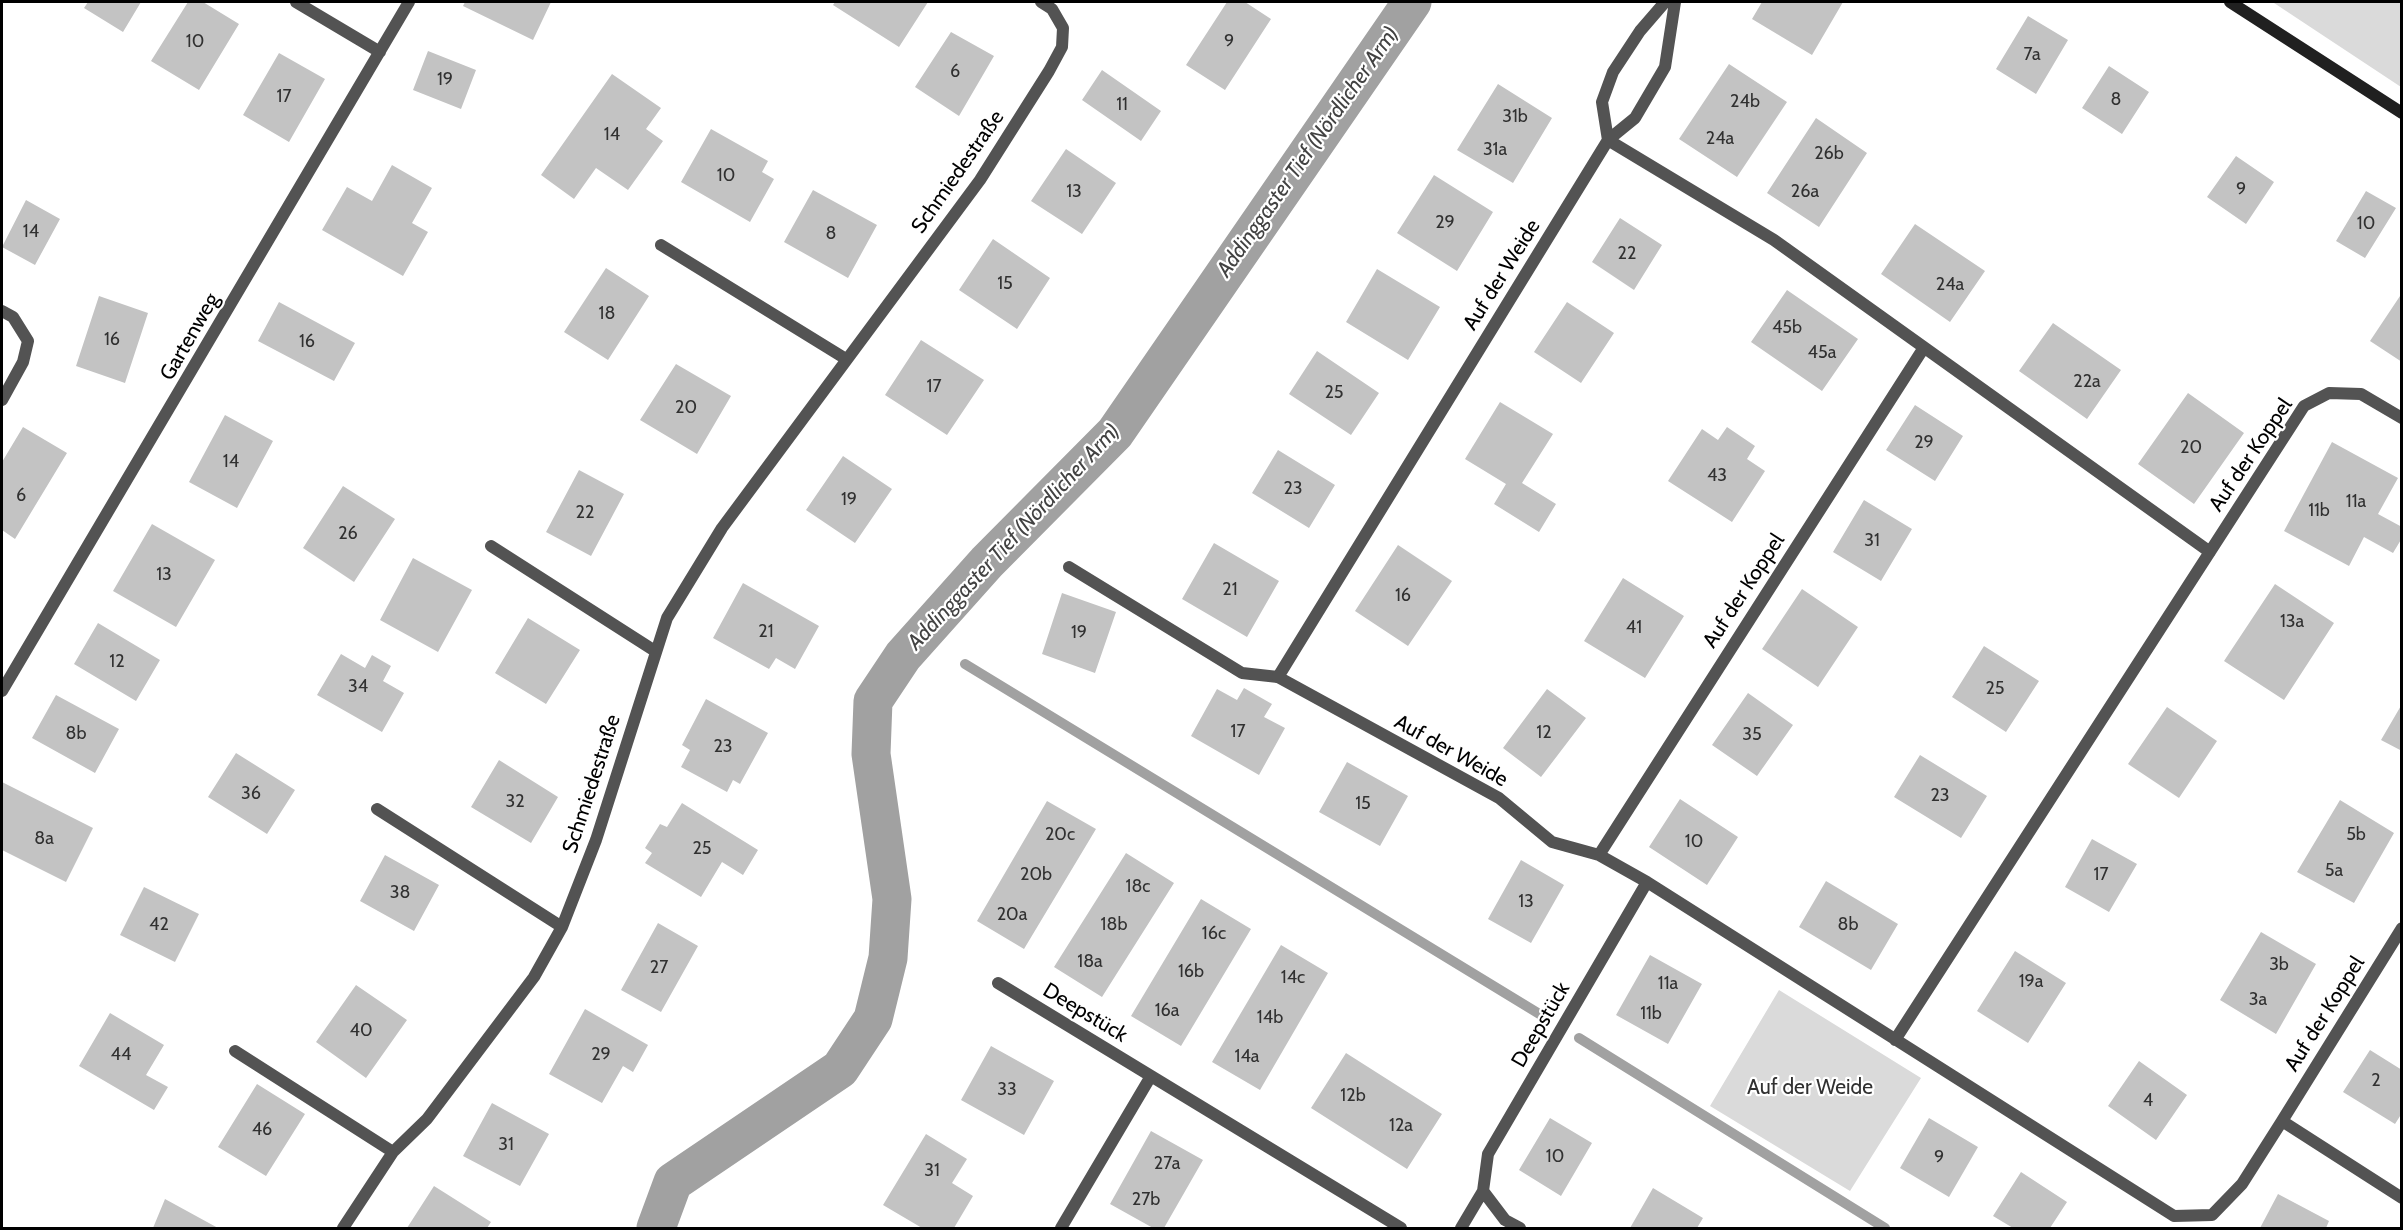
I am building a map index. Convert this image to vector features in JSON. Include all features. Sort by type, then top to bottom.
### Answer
[{"type":"main road","points":[[2230,2],[2402,113]]},
{"type":"street","points":[[296,2],[380,52]]},
{"type":"street","name":"Gartenweg","points":[[2,691],[410,2]]},
{"type":"street","name":"Schmiedestraße","points":[[343,1228],[393,1152],[427,1119],[527,987],[562,927],[596,840],[666,618],[722,528],[980,180],[1062,47],[1063,28],[1052,9],[1041,2]]},
{"type":"street","points":[[1665,2],[1613,72],[1602,102],[1608,140],[1774,240],[1923,349],[2210,552]]},
{"type":"street","name":"Auf der Weide","points":[[1278,677],[1608,140],[1635,118],[1665,67],[1675,2]]},
{"type":"street","points":[[661,245],[846,358]]},
{"type":"street","points":[[2,311],[12,317],[28,341],[23,362],[2,400]]},
{"type":"street","name":"Auf der Koppel","points":[[1599,855],[1923,349]]},
{"type":"street","name":"Auf der Koppel","points":[[1895,1040],[2304,406],[2329,393],[2361,394],[2402,418]]},
{"type":"street","points":[[491,546],[655,651]]},
{"type":"street","name":"Auf der Weide","points":[[1069,567],[1242,673],[1278,677],[1499,798],[1552,842],[1599,855],[1647,882],[2174,1216],[2212,1215],[2242,1184],[2282,1121]]},
{"type":"street","points":[[377,809],[562,927]]},
{"type":"street","name":"Deepstück","points":[[1461,1228],[1483,1191],[1488,1154],[1647,882]]},
{"type":"street","name":"Auf der Koppel","points":[[2282,1121],[2402,928]]},
{"type":"street","name":"Deepstück","points":[[998,982],[1401,1228]]},
{"type":"street","points":[[235,1051],[393,1152]]},
{"type":"street","points":[[1061,1228],[1151,1076]]},
{"type":"street","points":[[2282,1121],[2402,1198]]},
{"type":"street","points":[[1483,1191],[1505,1220],[1520,1228]]},
{"type":"green space","points":[[2272,2],[2401,2],[2401,87],[2274,3]]},
{"type":"green space","name":"Auf der Weide","points":[[1779,990],[1921,1078],[1850,1191],[1710,1106]]},
{"type":"building","points":[[88,2],[141,2],[123,32],[84,8]]},
{"type":"building","points":[[188,2],[203,2],[239,24],[199,90],[151,61]]},
{"type":"building","points":[[465,2],[551,2],[533,40],[463,6]]},
{"type":"building","points":[[835,2],[928,2],[899,47],[833,5]]},
{"type":"building","points":[[1227,2],[1245,2],[1271,19],[1225,90],[1186,65]]},
{"type":"building","points":[[1762,2],[1843,2],[1812,55],[1752,19]]},
{"type":"building","points":[[2028,16],[2068,40],[2036,94],[1996,69]]},
{"type":"building","points":[[951,32],[994,56],[959,116],[915,87]]},
{"type":"building","points":[[428,51],[476,70],[461,109],[413,90]]},
{"type":"building","points":[[279,53],[325,79],[289,142],[243,115]]},
{"type":"building","points":[[1729,64],[1787,102],[1737,177],[1679,139]]},
{"type":"building","points":[[2109,66],[2149,92],[2122,134],[2082,108]]},
{"type":"building","points":[[1102,70],[1161,111],[1141,141],[1082,100]]},
{"type":"building","points":[[612,74],[661,108],[646,129],[663,141],[628,190],[596,168],[574,199],[541,175]]},
{"type":"building","points":[[1498,84],[1552,118],[1513,183],[1457,150]]},
{"type":"building","points":[[1816,118],[1867,153],[1819,227],[1767,193]]},
{"type":"building","points":[[711,129],[768,161],[762,172],[774,179],[750,222],[681,182]]},
{"type":"building","points":[[1066,149],[1116,183],[1082,234],[1031,201]]},
{"type":"building","points":[[2236,156],[2274,182],[2246,224],[2207,197]]},
{"type":"building","points":[[392,165],[432,188],[412,223],[428,232],[403,276],[322,230],[347,187],[372,201]]},
{"type":"building","points":[[1434,175],[1493,212],[1457,271],[1397,233]]},
{"type":"building","points":[[813,190],[877,225],[848,278],[784,242]]},
{"type":"building","points":[[2366,191],[2396,208],[2365,258],[2336,241]]},
{"type":"building","points":[[26,200],[60,219],[35,265],[2,247]]},
{"type":"building","points":[[1620,218],[1662,245],[1634,290],[1592,262]]},
{"type":"building","points":[[1915,224],[1985,271],[1950,322],[1881,274]]},
{"type":"building","points":[[993,239],[1050,278],[1017,329],[959,290]]},
{"type":"building","points":[[606,268],[649,296],[608,360],[564,332]]},
{"type":"building","points":[[1377,269],[1440,307],[1408,360],[1346,322]]},
{"type":"building","points":[[1787,290],[1858,339],[1822,391],[1751,342]]},
{"type":"building","points":[[2402,293],[2402,362],[2370,341]]},
{"type":"building","points":[[99,296],[148,313],[125,383],[76,366]]},
{"type":"building","points":[[279,302],[355,343],[334,381],[258,341]]},
{"type":"building","points":[[1567,302],[1614,333],[1581,383],[1534,352]]},
{"type":"building","points":[[2053,323],[2121,370],[2087,419],[2019,371]]},
{"type":"building","points":[[921,340],[984,380],[947,435],[885,395]]},
{"type":"building","points":[[1317,351],[1379,393],[1351,435],[1289,394]]},
{"type":"building","points":[[676,364],[731,396],[697,454],[640,420]]},
{"type":"building","points":[[2188,393],[2244,433],[2194,504],[2138,464]]},
{"type":"building","points":[[1500,402],[1553,434],[1522,483],[1556,504],[1539,532],[1494,504],[1506,484],[1465,459]]},
{"type":"building","points":[[1915,405],[1963,436],[1935,481],[1886,450]]},
{"type":"building","points":[[225,415],[273,441],[237,508],[189,482]]},
{"type":"building","points":[[23,427],[67,453],[15,539],[2,530],[2,462]]},
{"type":"building","points":[[1727,427],[1755,446],[1747,459],[1765,471],[1732,522],[1668,481],[1702,429],[1718,440]]},
{"type":"building","points":[[2332,442],[2398,478],[2378,514],[2402,527],[2402,538],[2393,553],[2364,537],[2349,566],[2284,531]]},
{"type":"building","points":[[1278,450],[1335,485],[1309,528],[1252,493]]},
{"type":"building","points":[[843,456],[892,489],[855,543],[806,510]]},
{"type":"building","points":[[579,470],[624,494],[591,556],[546,532]]},
{"type":"building","points":[[343,486],[395,519],[354,582],[303,548]]},
{"type":"building","points":[[1864,500],[1912,529],[1881,581],[1833,552]]},
{"type":"building","points":[[152,524],[215,560],[176,627],[113,591]]},
{"type":"building","points":[[1214,543],[1279,581],[1247,637],[1182,599]]},
{"type":"building","points":[[1398,545],[1452,581],[1408,646],[1355,611]]},
{"type":"building","points":[[413,558],[472,590],[438,652],[380,620]]},
{"type":"building","points":[[1623,578],[1684,616],[1645,678],[1584,641]]},
{"type":"building","points":[[743,583],[819,626],[795,669],[776,658],[769,669],[713,638]]},
{"type":"building","points":[[2275,584],[2334,623],[2284,700],[2224,661]]},
{"type":"building","points":[[1802,589],[1858,627],[1818,687],[1762,649]]},
{"type":"building","points":[[1062,593],[1116,612],[1095,673],[1042,654]]},
{"type":"building","points":[[528,618],[580,650],[546,704],[495,673]]},
{"type":"building","points":[[98,623],[160,660],[136,701],[74,664]]},
{"type":"building","points":[[1984,646],[2039,681],[2006,732],[1952,697]]},
{"type":"building","points":[[341,654],[365,668],[372,655],[391,666],[383,681],[404,693],[382,732],[317,695]]},
{"type":"building","points":[[1244,688],[1272,704],[1264,717],[1285,728],[1259,775],[1191,736],[1217,689],[1237,700]]},
{"type":"building","points":[[1547,689],[1586,718],[1541,777],[1503,748]]},
{"type":"building","points":[[1748,693],[1793,725],[1757,776],[1712,745]]},
{"type":"building","points":[[56,695],[119,729],[95,773],[32,738]]},
{"type":"building","points":[[706,699],[768,733],[740,784],[733,780],[727,792],[681,767],[690,750],[682,745]]},
{"type":"building","points":[[2402,704],[2402,751],[2381,740]]},
{"type":"building","points":[[2167,707],[2217,741],[2179,798],[2128,764]]},
{"type":"building","points":[[236,753],[295,790],[267,834],[208,797]]},
{"type":"building","points":[[1920,755],[1987,796],[1961,838],[1894,797]]},
{"type":"building","points":[[499,760],[558,797],[531,843],[471,807]]},
{"type":"building","points":[[1347,762],[1408,796],[1380,846],[1319,812]]},
{"type":"building","points":[[2,782],[93,828],[66,882],[2,850]]},
{"type":"building","points":[[1680,799],[1738,837],[1707,885],[1649,847]]},
{"type":"building","points":[[2340,800],[2394,833],[2354,903],[2297,872]]},
{"type":"building","points":[[1047,801],[1096,829],[1024,949],[977,921]]},
{"type":"building","points":[[682,803],[758,850],[743,875],[722,862],[701,897],[645,863],[652,853],[645,848],[660,824],[667,827]]},
{"type":"building","points":[[2092,839],[2137,864],[2109,912],[2065,887]]},
{"type":"building","points":[[1126,853],[1174,883],[1102,997],[1054,967]]},
{"type":"building","points":[[385,855],[439,885],[414,931],[360,901]]},
{"type":"building","points":[[1521,860],[1564,885],[1531,943],[1488,919]]},
{"type":"building","points":[[1826,881],[1898,924],[1871,970],[1799,927]]},
{"type":"building","points":[[144,887],[199,914],[175,962],[120,935]]},
{"type":"building","points":[[1201,899],[1251,929],[1181,1046],[1131,1016]]},
{"type":"building","points":[[658,923],[698,946],[661,1012],[621,990]]},
{"type":"building","points":[[2261,932],[2316,964],[2276,1034],[2220,1000]]},
{"type":"building","points":[[1281,945],[1328,973],[1260,1090],[1212,1062]]},
{"type":"building","points":[[2015,951],[2066,983],[2028,1043],[1977,1011]]},
{"type":"building","points":[[1650,955],[1702,984],[1668,1044],[1616,1015]]},
{"type":"building","points":[[356,985],[407,1020],[366,1078],[316,1042]]},
{"type":"building","points":[[585,1009],[648,1045],[633,1072],[623,1066],[602,1103],[549,1074]]},
{"type":"building","points":[[110,1013],[164,1045],[146,1075],[168,1087],[154,1110],[79,1066]]},
{"type":"building","points":[[991,1046],[1054,1081],[1024,1135],[961,1100]]},
{"type":"building","points":[[2370,1050],[2402,1070],[2402,1113],[2395,1124],[2343,1092]]},
{"type":"building","points":[[1346,1053],[1442,1114],[1407,1169],[1311,1108]]},
{"type":"building","points":[[2139,1061],[2187,1095],[2156,1140],[2108,1106]]},
{"type":"building","points":[[257,1084],[305,1114],[266,1176],[218,1147]]},
{"type":"building","points":[[492,1103],[549,1134],[520,1186],[463,1156]]},
{"type":"building","points":[[1550,1118],[1592,1143],[1561,1196],[1519,1170]]},
{"type":"building","points":[[1929,1118],[1978,1147],[1949,1197],[1900,1168]]},
{"type":"building","points":[[1151,1131],[1203,1160],[1164,1228],[1153,1228],[1110,1204]]},
{"type":"building","points":[[926,1134],[967,1159],[952,1183],[973,1196],[954,1228],[922,1228],[883,1205]]},
{"type":"building","points":[[2021,1172],[2067,1202],[2050,1228],[2013,1228],[1993,1216]]},
{"type":"building","points":[[434,1186],[491,1222],[487,1228],[407,1228]]},
{"type":"building","points":[[1653,1188],[1703,1218],[1697,1228],[1630,1228]]},
{"type":"building","points":[[2278,1194],[2329,1221],[2326,1228],[2260,1228]]},
{"type":"building","points":[[165,1199],[218,1228],[153,1228]]},
{"type":"waterway","name":"Addinggaster Tief (Nördlicher Arm)","points":[[656,1228],[673,1182],[840,1069],[873,1019],[888,958],[892,899],[871,754],[873,701],[903,656],[987,562],[1115,433],[1412,2]]},
{"type":"waterway","points":[[965,664],[1546,1018]]},
{"type":"waterway","points":[[1579,1038],[1885,1228]]}]
